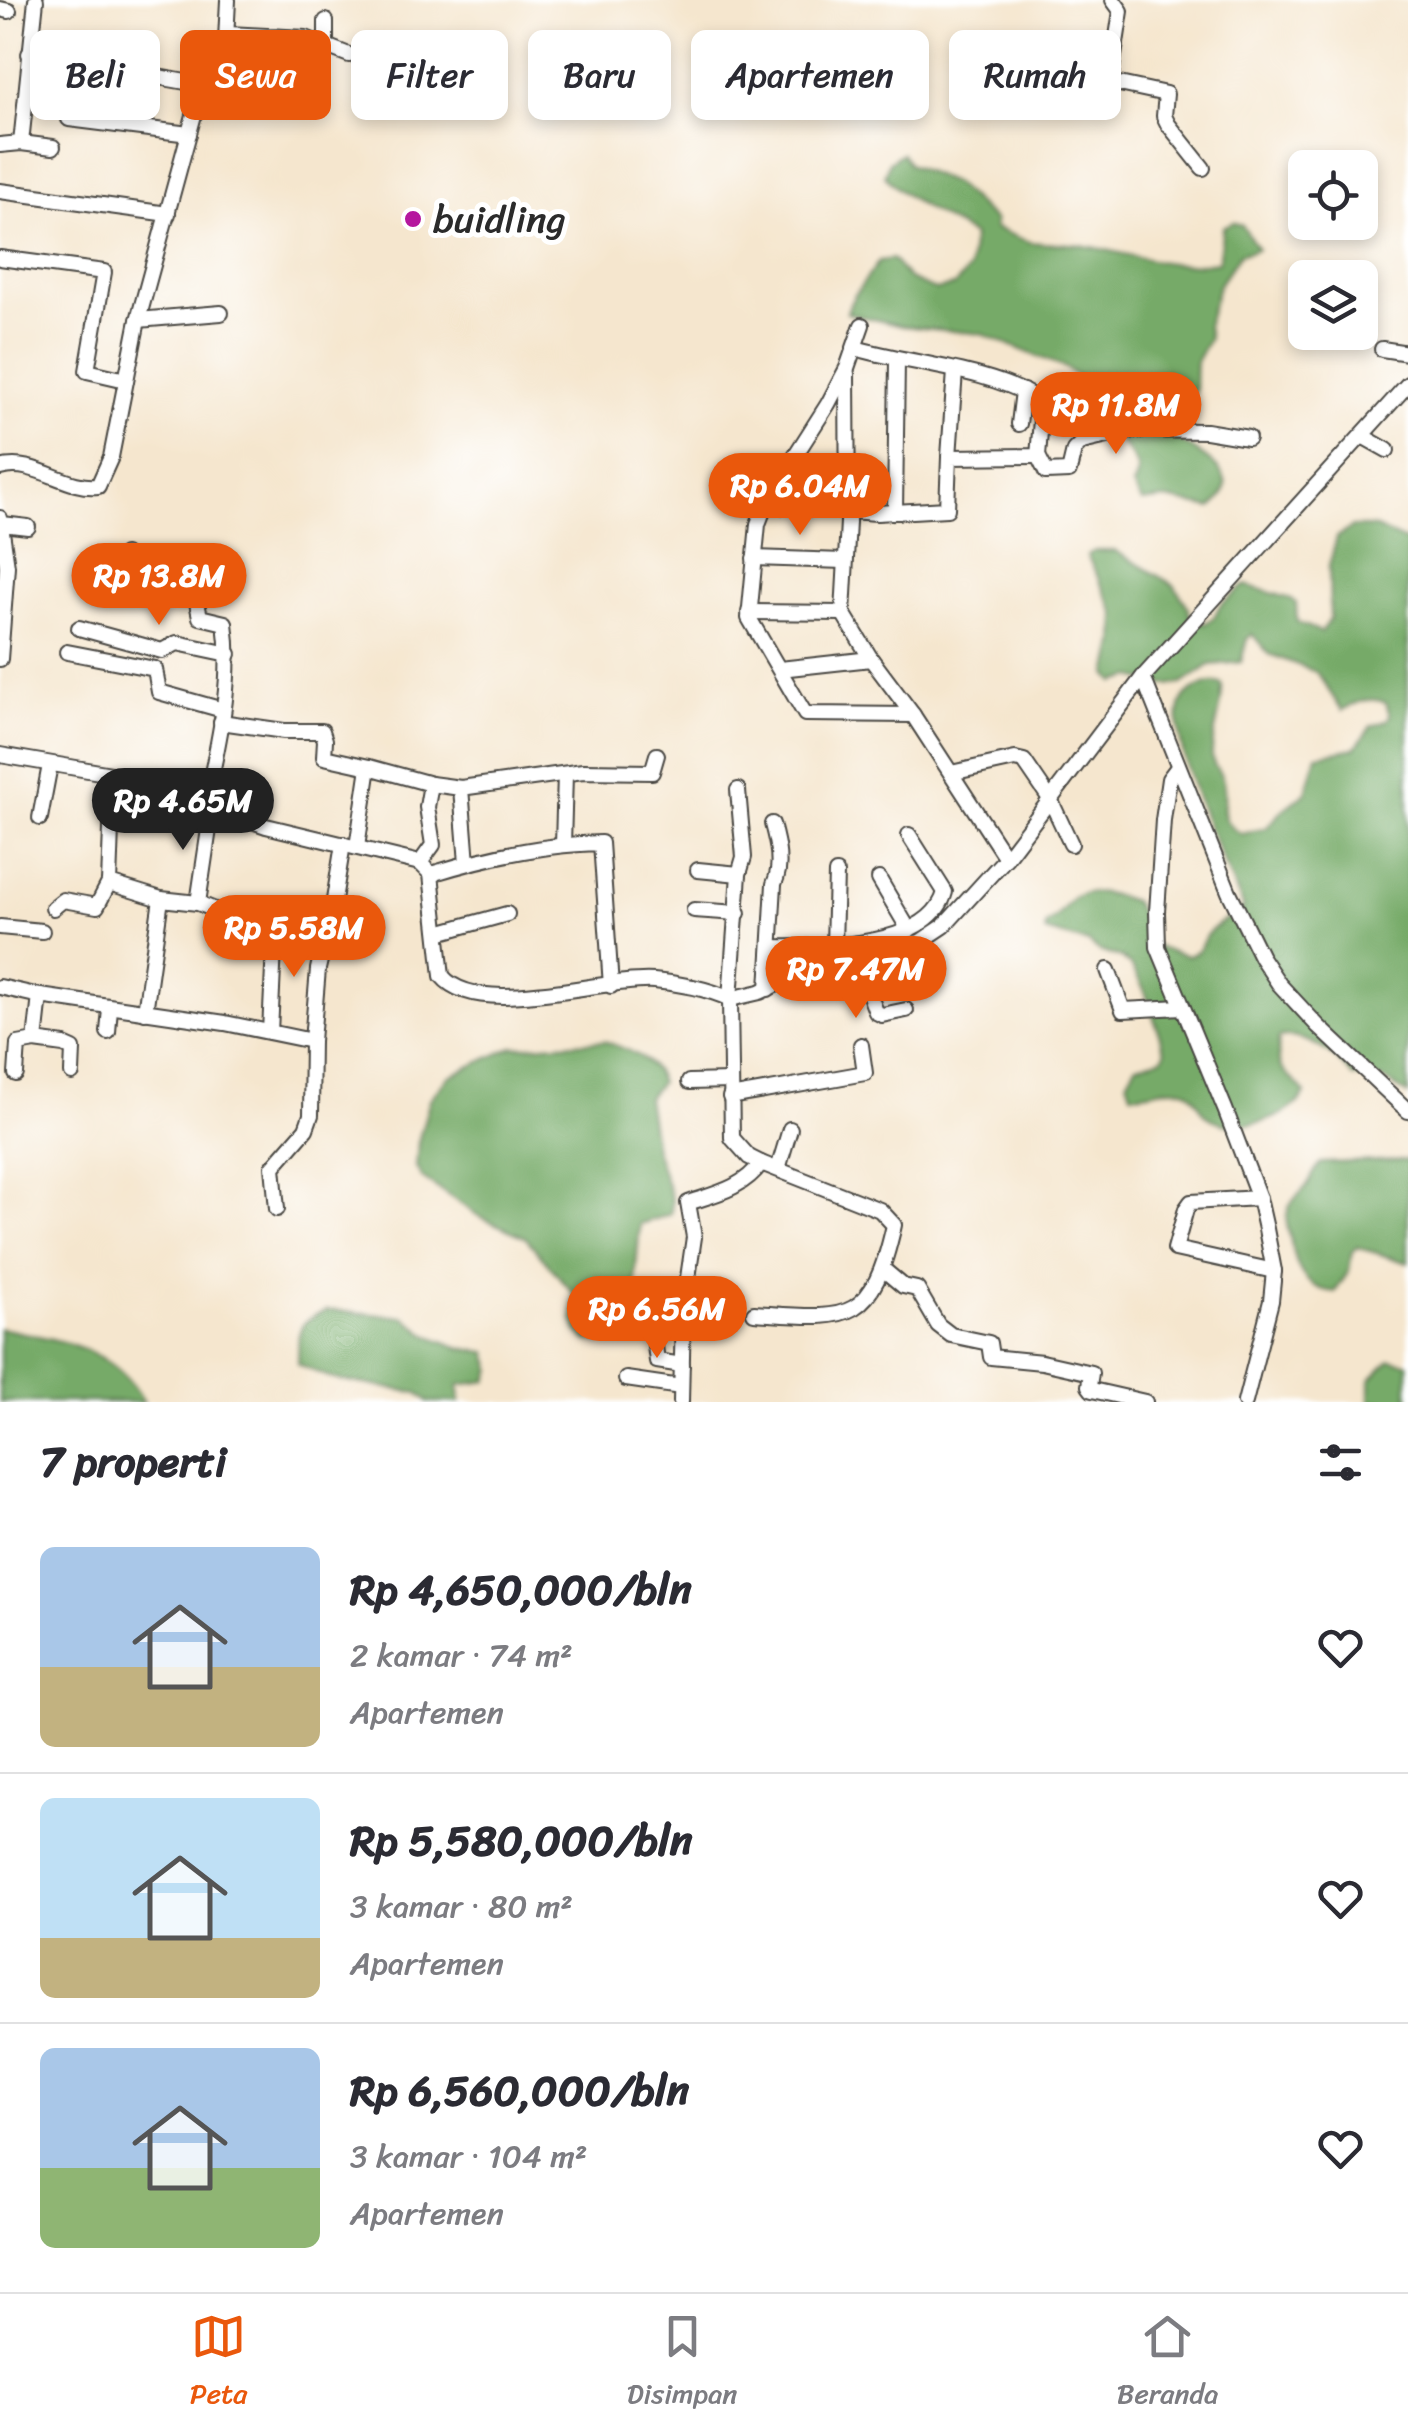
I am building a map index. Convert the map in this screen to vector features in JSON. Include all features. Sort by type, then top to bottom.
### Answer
[{"type":"street","points":[[21,143],[36,0]]},
{"type":"street","points":[[228,0],[228,30]]},
{"type":"street","points":[[1113,0],[1120,11],[1110,82],[1166,94],[1164,116],[1202,168]]},
{"type":"street","points":[[326,20],[326,30]]},
{"type":"street","points":[[331,46],[348,55]]},
{"type":"street","points":[[29,54],[180,82]]},
{"type":"street","points":[[77,120],[188,134]]},
{"type":"street","points":[[0,468],[22,466],[88,487],[98,486],[111,457],[138,320],[191,120]]},
{"type":"street","points":[[0,145],[53,147]]},
{"type":"street","points":[[0,191],[168,214]]},
{"type":"street","points":[[0,258],[104,272],[87,371],[126,380]]},
{"type":"street","points":[[138,320],[221,313]]},
{"type":"street","points":[[862,325],[847,368],[758,524],[750,622],[805,714],[912,715]]},
{"type":"street","points":[[855,348],[1023,391],[1038,400],[1038,456],[1043,470],[1069,471],[1074,450],[1082,442],[1133,430],[1206,431],[1248,438]]},
{"type":"street","points":[[1382,349],[1408,353]]},
{"type":"street","points":[[895,512],[896,360]]},
{"type":"street","points":[[847,368],[844,613],[871,660],[1006,858]]},
{"type":"street","points":[[765,506],[895,512],[948,508],[956,372]]},
{"type":"street","points":[[432,784],[427,808],[433,845],[426,868],[442,976],[452,985],[477,994],[532,994],[658,981],[730,1000],[768,989],[818,964],[926,940],[956,915],[1006,858],[1144,677],[1408,384]]},
{"type":"street","points":[[1019,424],[1023,391]]},
{"type":"street","points":[[1362,436],[1387,450]]},
{"type":"street","points":[[949,456],[1038,456]]},
{"type":"street","points":[[791,462],[847,466]]},
{"type":"street","points":[[0,659],[7,566],[1,521],[28,527]]},
{"type":"street","points":[[124,555],[121,581],[195,592],[201,617],[225,623],[229,654],[198,903]]},
{"type":"street","points":[[754,558],[844,560]]},
{"type":"street","points":[[749,612],[844,613]]},
{"type":"street","points":[[79,628],[162,651],[176,643],[229,654]]},
{"type":"street","points":[[67,652],[155,669],[159,692],[222,716],[284,731],[322,731],[324,758],[432,784],[461,788],[565,774],[652,772],[656,755]]},
{"type":"street","points":[[780,669],[871,660]]},
{"type":"street","points":[[1144,677],[1230,892],[1261,958],[1318,1026],[1408,1111]]},
{"type":"street","points":[[0,755],[113,774],[163,788],[209,808],[426,868],[562,845],[602,844],[611,986]]},
{"type":"street","points":[[951,773],[1019,759],[1050,799],[1072,844]]},
{"type":"street","points":[[40,818],[50,766]]},
{"type":"street","points":[[1178,766],[1169,779],[1167,793],[1158,946],[1260,1198],[1274,1272],[1271,1301],[1245,1402]]},
{"type":"street","points":[[277,1209],[273,1166],[306,1129],[311,1114],[318,969],[369,767]]},
{"type":"street","points":[[53,908],[62,900],[97,906],[109,883],[113,774]]},
{"type":"street","points":[[562,845],[565,774]]},
{"type":"street","points":[[461,788],[467,863]]},
{"type":"street","points":[[738,790],[744,857],[739,874],[730,1000],[732,1138],[749,1157],[889,1216],[894,1225],[884,1270],[850,1312],[831,1317],[754,1313]]},
{"type":"street","points":[[768,989],[778,849],[772,824]]},
{"type":"street","points":[[771,948],[874,940],[909,930],[928,919],[946,892],[909,836]]},
{"type":"street","points":[[698,870],[739,874]]},
{"type":"street","points":[[834,945],[836,873]]},
{"type":"street","points":[[879,879],[909,930]]},
{"type":"street","points":[[109,883],[216,910]]},
{"type":"street","points":[[145,1012],[162,899]]},
{"type":"street","points":[[694,910],[738,913]]},
{"type":"street","points":[[438,933],[506,914]]},
{"type":"street","points":[[270,1032],[275,926]]},
{"type":"street","points":[[0,927],[42,931]]},
{"type":"street","points":[[855,955],[876,1012],[882,1015],[906,1010]]},
{"type":"street","points":[[1108,970],[1123,1010],[1182,1007]]},
{"type":"street","points":[[0,987],[312,1041]]},
{"type":"street","points":[[35,1041],[40,996]]},
{"type":"street","points":[[108,1032],[110,1008]]},
{"type":"street","points":[[16,1074],[18,1044],[35,1041],[72,1049],[72,1073]]},
{"type":"street","points":[[730,1098],[865,1073],[861,1044]]},
{"type":"street","points":[[689,1082],[730,1081]]},
{"type":"street","points":[[778,1169],[790,1129]]},
{"type":"street","points":[[626,1379],[681,1395],[683,1312],[694,1236],[688,1203],[720,1195],[752,1174],[761,1163]]},
{"type":"street","points":[[1260,1198],[1192,1202],[1186,1209],[1174,1249],[1274,1272]]},
{"type":"street","points":[[884,1270],[903,1286],[916,1289],[938,1325],[951,1335],[989,1342],[991,1357],[1042,1362],[1091,1373],[1092,1390],[1145,1402]]},
{"type":"street","points":[[655,1346],[657,1361],[682,1365]]},
{"type":"green space","points":[[902,153],[908,164],[955,184],[995,221],[994,228],[1031,242],[1079,245],[1168,263],[1201,264],[1218,262],[1223,227],[1233,222],[1242,225],[1258,249],[1239,255],[1218,286],[1207,325],[1209,338],[1196,362],[1195,391],[1176,404],[1177,439],[1209,460],[1224,477],[1222,497],[1211,508],[1166,499],[1142,502],[1133,486],[1135,463],[1121,442],[1127,410],[1116,386],[1089,385],[1064,367],[982,334],[902,326],[847,313],[879,261],[892,259],[909,279],[935,290],[954,286],[969,269],[973,236],[913,200],[885,175],[889,162]]},
{"type":"green space","points":[[1352,527],[1374,527],[1408,542],[1408,1095],[1384,1079],[1353,1077],[1330,1054],[1310,1042],[1279,1038],[1281,1067],[1305,1094],[1287,1111],[1263,1122],[1223,1123],[1208,1116],[1186,1090],[1131,1093],[1127,1081],[1136,1065],[1162,1058],[1165,1052],[1146,994],[1132,967],[1122,958],[1099,951],[1089,943],[1045,931],[1046,924],[1083,893],[1109,894],[1133,901],[1143,918],[1150,945],[1188,956],[1199,949],[1212,929],[1244,908],[1199,804],[1181,744],[1178,719],[1182,701],[1192,691],[1209,683],[1222,684],[1212,759],[1224,787],[1224,815],[1242,834],[1266,828],[1306,792],[1317,755],[1355,748],[1371,726],[1390,716],[1386,703],[1374,700],[1342,710],[1316,672],[1269,654],[1252,634],[1241,662],[1210,665],[1182,684],[1163,685],[1133,677],[1115,682],[1108,674],[1116,615],[1087,555],[1115,551],[1174,585],[1189,614],[1204,624],[1245,585],[1292,599],[1296,603],[1297,622],[1321,632],[1330,618],[1329,566],[1337,537]]},
{"type":"green space","points":[[604,1041],[638,1055],[651,1066],[660,1083],[647,1098],[655,1149],[672,1200],[671,1214],[640,1224],[634,1292],[609,1336],[599,1342],[586,1340],[577,1331],[573,1319],[574,1294],[525,1237],[480,1217],[422,1178],[416,1167],[418,1142],[430,1099],[449,1076],[513,1047]]},
{"type":"green space","points":[[1408,1160],[1408,1263],[1357,1247],[1352,1252],[1349,1271],[1335,1292],[1308,1281],[1294,1257],[1286,1217],[1319,1165]]},
{"type":"green space","points":[[328,1310],[405,1317],[426,1334],[459,1348],[487,1352],[492,1369],[488,1381],[459,1385],[460,1402],[429,1402],[418,1393],[333,1379],[298,1364],[301,1329],[309,1319]]},
{"type":"green space","points":[[0,1328],[63,1342],[100,1357],[131,1383],[144,1402],[0,1402]]},
{"type":"green space","points":[[1390,1360],[1408,1363],[1408,1402],[1370,1402],[1370,1380]]},
{"type":"place","name":"buidling","points":[[413,219]]}]
